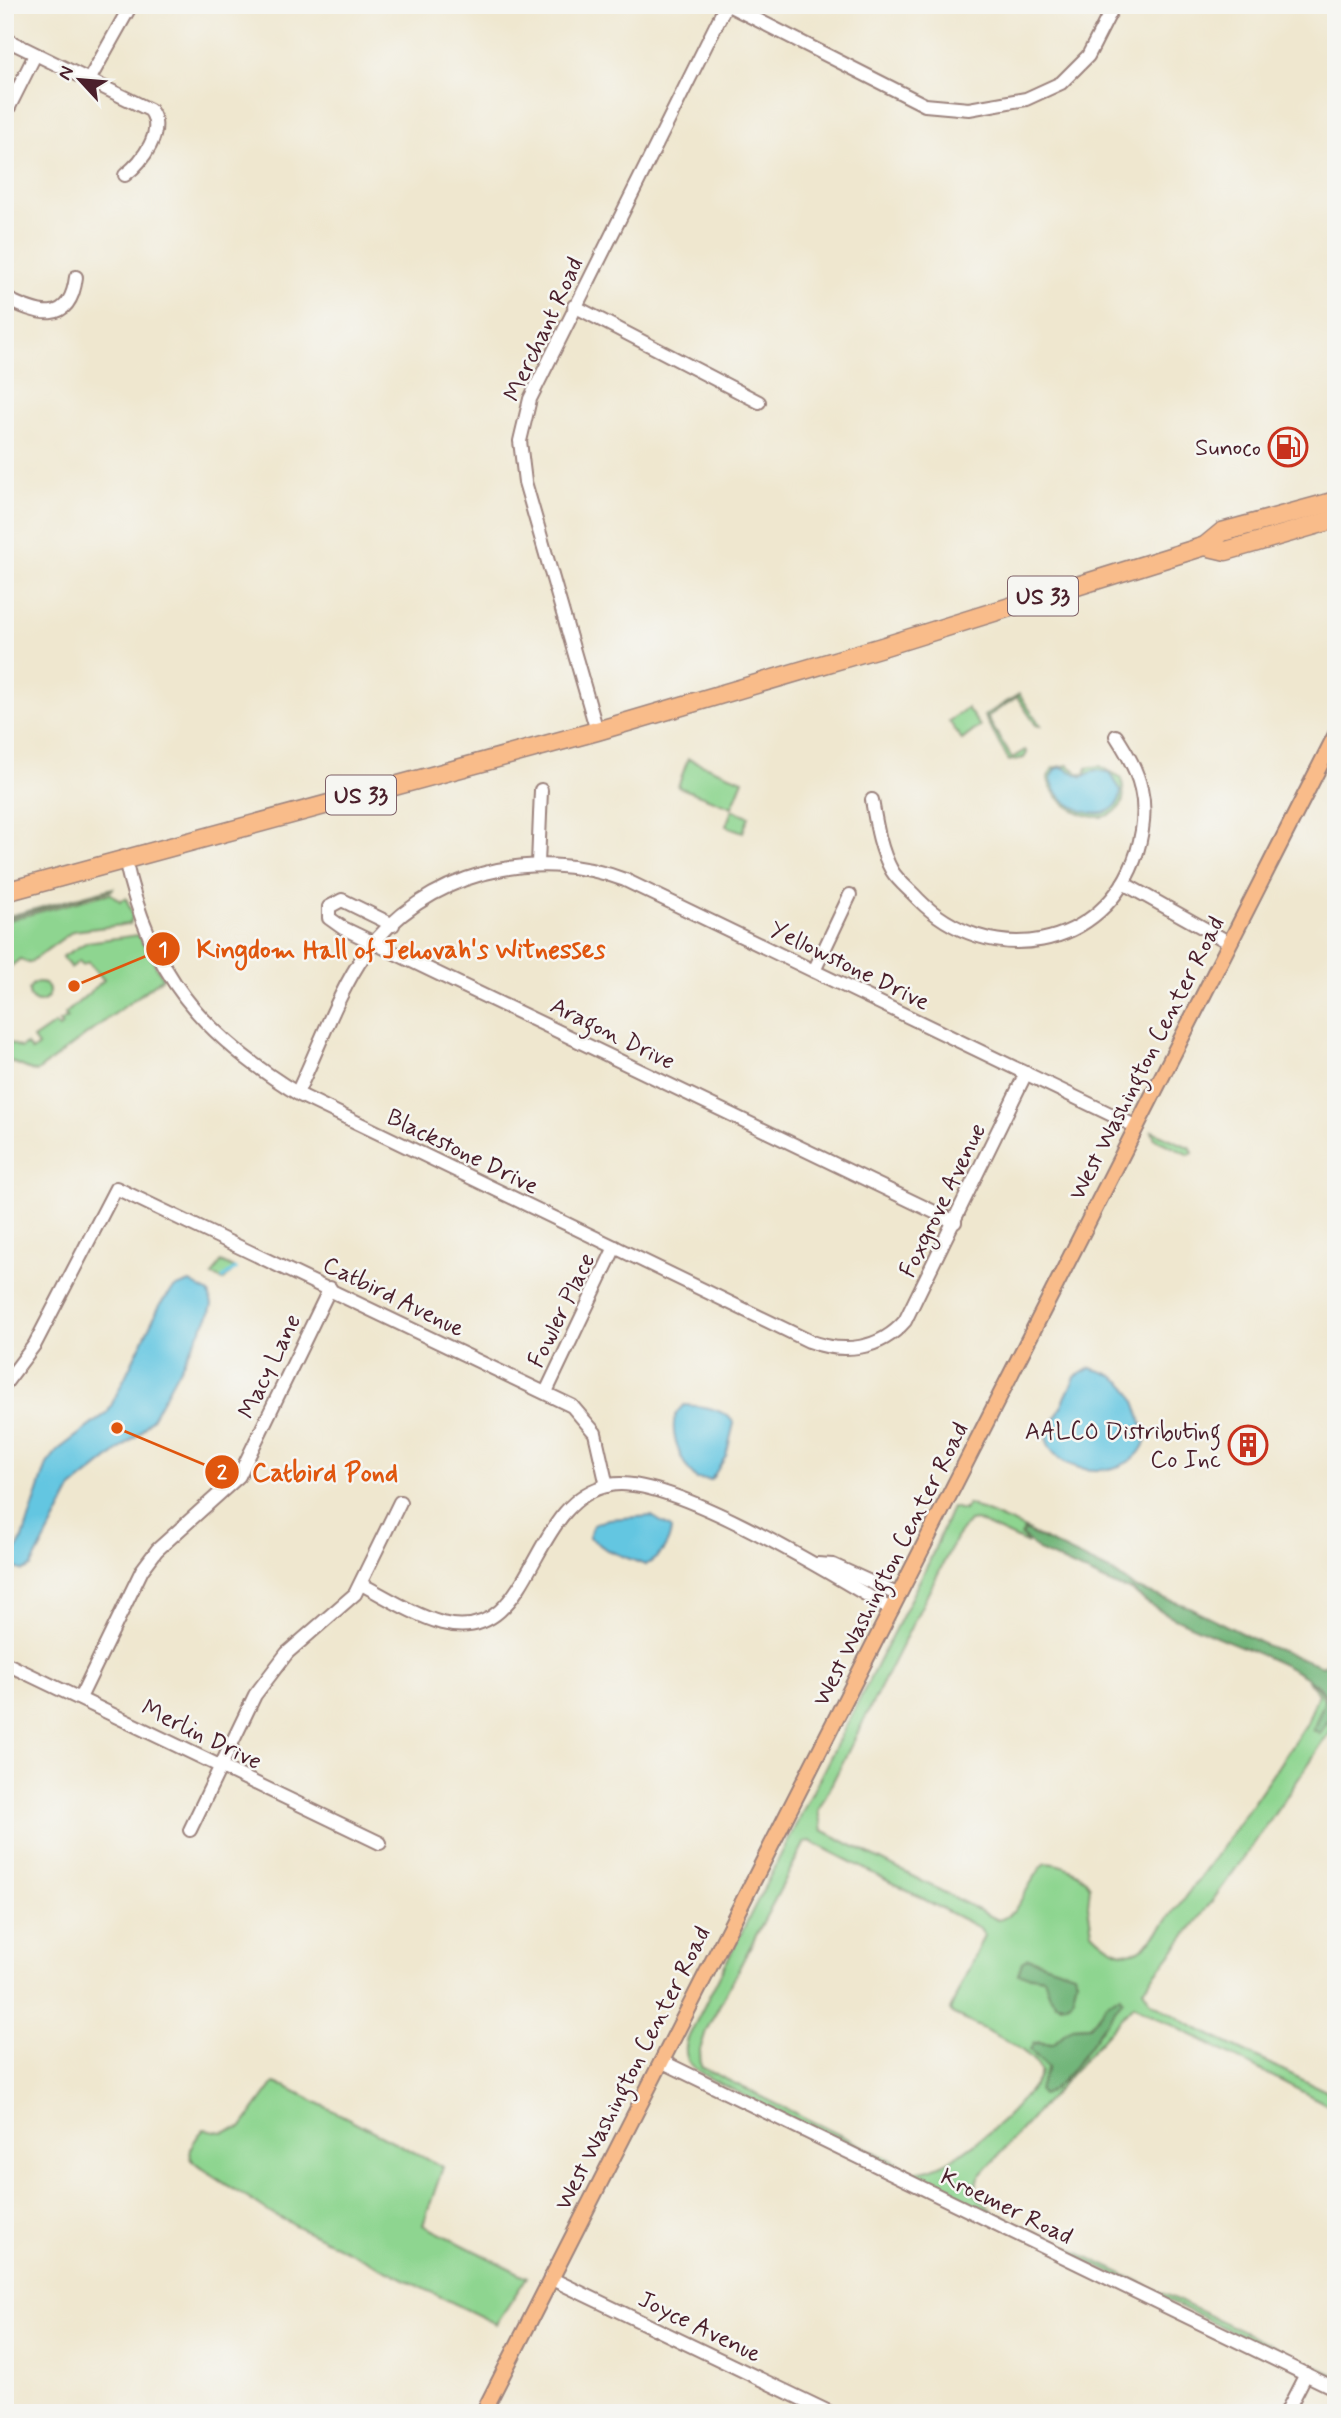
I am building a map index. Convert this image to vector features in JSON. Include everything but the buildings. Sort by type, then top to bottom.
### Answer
[{"type":"highway","name":"US 33","points":[[5,892],[597,731],[882,647],[1205,546],[1222,532],[1336,501]]},
{"type":"highway","name":"US 33","points":[[1205,546],[1226,551],[1336,519]]},
{"type":"main road","name":"West Washington Center Road","points":[[483,2413],[1336,734]]},
{"type":"street","points":[[89,80],[131,5]]},
{"type":"street","points":[[727,5],[925,105],[969,109],[1026,99],[1061,83],[1088,56],[1114,5]]},
{"type":"street","name":"Merchant Road","points":[[597,731],[525,482],[520,441],[530,399],[574,306],[727,5]]},
{"type":"street","points":[[5,39],[145,107],[154,115],[156,128],[152,139],[137,165],[125,175]]},
{"type":"street","points":[[5,115],[36,55]]},
{"type":"street","points":[[5,298],[38,313],[52,313],[67,303],[76,277]]},
{"type":"street","points":[[574,306],[759,402]]},
{"type":"street","points":[[872,800],[879,837],[892,872],[927,908],[945,921],[989,940],[1018,943],[1051,939],[1090,920],[1123,883],[1140,842],[1143,815],[1141,789],[1131,760],[1116,736]]},
{"type":"street","points":[[538,864],[541,790]]},
{"type":"street","name":"Blackstone Drive","points":[[125,859],[133,898],[152,944],[191,1006],[241,1057],[297,1093],[823,1346],[848,1350],[887,1338]]},
{"type":"street","name":"Yellowstone Drive","points":[[297,1093],[352,978],[375,943],[394,925],[428,897],[472,876],[538,864],[568,864],[609,874],[1136,1127]]},
{"type":"street","points":[[1123,883],[1230,943]]},
{"type":"street","points":[[814,971],[850,895]]},
{"type":"street","name":"Aragon Drive","points":[[394,925],[347,901],[332,903],[329,918],[375,943],[955,1222]]},
{"type":"street","name":"Foxgrove Avenue","points":[[887,1338],[898,1330],[912,1310],[1026,1073]]},
{"type":"street","name":"Catbird Avenue","points":[[5,1384],[35,1344],[116,1188],[572,1406],[589,1424],[600,1446],[607,1486]]},
{"type":"street","name":"Fowler Place","points":[[545,1392],[615,1247]]},
{"type":"street","name":"Macy Lane","points":[[80,1698],[142,1570],[156,1550],[239,1476],[330,1288]]},
{"type":"street","points":[[360,1584],[442,1623],[464,1624],[489,1617],[518,1593],[544,1539],[566,1510],[607,1486],[639,1485],[664,1490],[817,1563],[846,1585],[892,1610]]},
{"type":"street","points":[[190,1830],[264,1681],[288,1653],[346,1604],[360,1584],[400,1502]]},
{"type":"street","points":[[817,1563],[833,1565],[899,1595]]},
{"type":"street","name":"Merlin Drive","points":[[5,1663],[380,1843]]},
{"type":"street","name":"Kroemer Road","points":[[661,2061],[1336,2389]]},
{"type":"street","name":"Joyce Avenue","points":[[550,2278],[831,2413]]},
{"type":"street","points":[[1286,2413],[1306,2374]]},
{"type":"green space","points":[[1019,694],[1041,726],[1036,725],[1017,697],[987,717],[1012,758],[1025,750],[1027,753],[1024,758],[1009,761],[984,716]]},
{"type":"green space","points":[[967,708],[980,726],[962,740],[949,721]]},
{"type":"green space","points":[[688,759],[743,780],[732,807],[678,787]]},
{"type":"green space","points":[[1068,765],[1080,774],[1085,774],[1087,768],[1100,766],[1122,778],[1124,795],[1121,805],[1113,813],[1102,817],[1078,812],[1067,806],[1051,787],[1048,777],[1053,768]]},
{"type":"green space","points":[[732,810],[749,816],[743,832],[726,826]]},
{"type":"green space","points":[[113,888],[112,890],[5,919],[5,917]]},
{"type":"green space","points":[[110,893],[120,901],[126,898],[133,915],[130,924],[73,931],[29,963],[20,959],[5,971],[5,921]]},
{"type":"green space","points":[[138,935],[163,978],[36,1072],[5,1059],[5,1040],[21,1048],[26,1044],[32,1051],[38,1046],[33,1039],[55,1024],[59,1028],[62,1025],[59,1022],[67,1018],[65,1014],[104,980],[88,962],[83,965],[79,961],[71,968],[62,957],[87,942]]},
{"type":"green space","points":[[39,982],[46,985],[49,992],[46,999],[39,1002],[32,999],[29,992],[32,985]]},
{"type":"green space","points":[[1152,1131],[1191,1148],[1193,1153],[1189,1155],[1155,1139]]},
{"type":"green space","points":[[221,1262],[235,1269],[224,1280],[212,1276]]},
{"type":"green space","points":[[968,1504],[1030,1531],[1024,1530],[1021,1535],[1028,1544],[976,1520],[969,1521],[956,1538],[818,1811],[822,1830],[998,1920],[1006,1917],[1019,1904],[1034,1877],[1046,1863],[1065,1867],[1082,1876],[1090,1886],[1088,1906],[1092,1932],[1113,1948],[1126,1953],[1133,1952],[1145,1946],[1165,1924],[1228,1839],[1307,1723],[1318,1694],[1308,1680],[1323,1697],[1320,1733],[1336,1709],[1336,1722],[1267,1825],[1219,1892],[1143,1989],[1151,2002],[1196,2028],[1336,2096],[1336,2109],[1133,2005],[979,2177],[974,2193],[993,2212],[1336,2376],[1336,2382],[701,2074],[686,2055],[689,2036],[929,1562],[952,1507],[964,1510]],"holes":[[[810,1841],[980,1928],[984,1935],[950,2010],[952,2014],[1027,2054],[1041,2072],[1033,2086],[1004,2119],[966,2150],[946,2162],[913,2171],[701,2067],[700,2050],[706,2031],[805,1842]],[[1036,1960],[1050,1966],[1069,2003],[1061,2005],[1050,1996],[1045,1978],[1036,1976]],[[1122,2000],[1063,2079],[1030,2050],[1038,2042],[1053,2044],[1072,2027],[1090,2026],[1106,2005]]]},
{"type":"green space","points":[[1024,1530],[1116,1574],[1135,1588],[1189,1607],[1265,1645],[1322,1666],[1336,1657],[1336,1709],[1320,1733],[1313,1730],[1326,1697],[1314,1683],[1266,1657],[1175,1618],[1132,1590],[1120,1588],[1041,1552],[1021,1535]]},
{"type":"green space","points":[[1028,1958],[1074,1973],[1077,1979],[1072,2000],[1066,2004],[1056,2003],[1050,1996],[1044,1978],[1018,1974],[1022,1962]]},
{"type":"green space","points":[[1120,1995],[1122,2000],[1081,2058],[1060,2083],[1042,2095],[1038,2090],[1048,2068],[1030,2050],[1034,2043],[1053,2044],[1072,2027],[1090,2026],[1106,2005]]},
{"type":"green space","points":[[274,2083],[287,2087],[443,2167],[423,2225],[527,2277],[496,2324],[268,2212],[194,2162],[191,2158],[192,2146],[204,2129],[222,2132],[241,2128]]},
{"type":"water","points":[[1062,767],[1082,777],[1096,770],[1110,773],[1121,791],[1117,804],[1109,811],[1099,813],[1074,807],[1055,789],[1051,778],[1056,769]]},
{"type":"water","points":[[190,1282],[209,1293],[212,1305],[153,1417],[140,1433],[72,1488],[31,1567],[23,1571],[8,1565],[23,1538],[47,1464],[58,1450],[108,1412],[161,1303],[174,1288]]},
{"type":"water","points":[[1090,1368],[1105,1372],[1124,1384],[1139,1412],[1146,1439],[1139,1453],[1112,1468],[1080,1468],[1065,1462],[1053,1452],[1046,1438],[1075,1377]]},
{"type":"water","points":[[684,1405],[718,1411],[734,1423],[726,1456],[711,1480],[697,1479],[685,1464],[676,1442],[674,1421]]},
{"type":"water","points":[[652,1516],[671,1528],[660,1554],[645,1565],[607,1550],[589,1537],[593,1525],[608,1519]]},
{"type":"waterway","points":[[223,1278],[235,1269]]},
{"type":"place","name":"Sunoco","points":[[1288,447]]},
{"type":"place","name":"Kingdom Hall of Jehovah's Witnesses","points":[[74,986]]},
{"type":"place","name":"Catbird Pond","points":[[117,1428]]},
{"type":"place","name":"AALCO Distributing Co Inc","points":[[1248,1445]]}]
